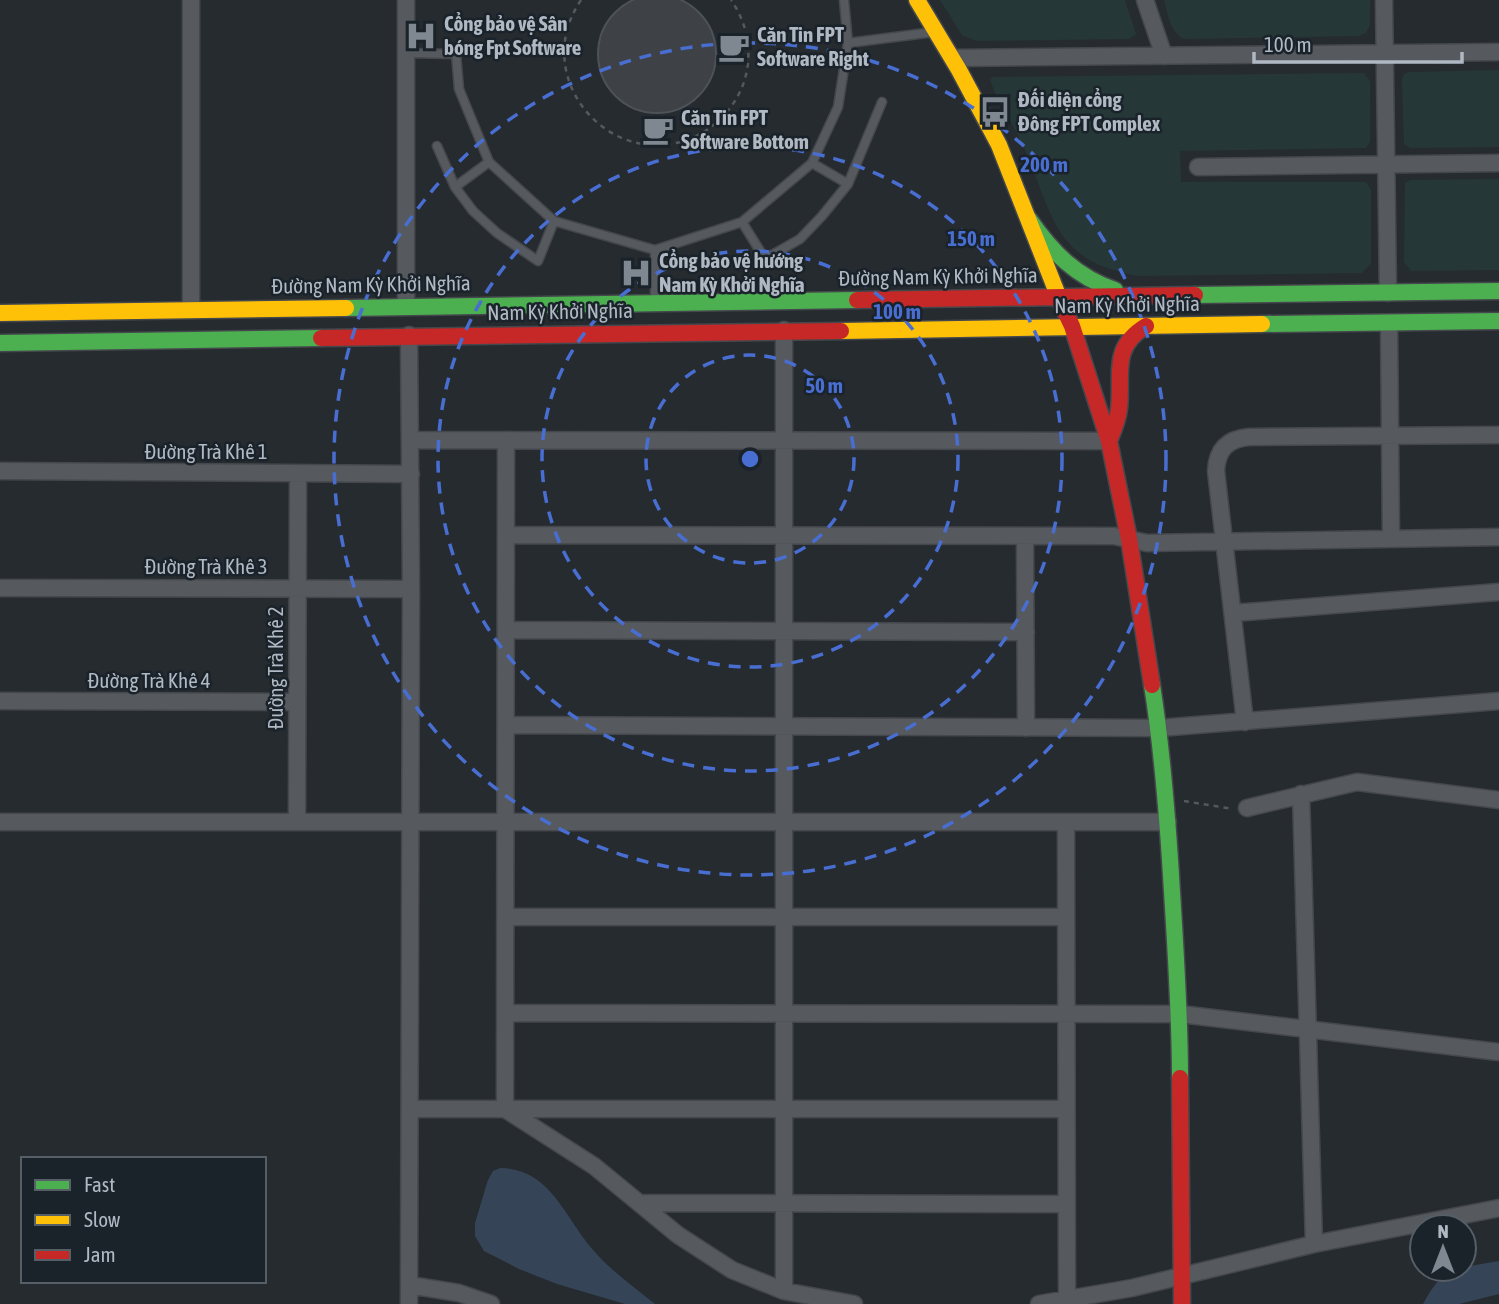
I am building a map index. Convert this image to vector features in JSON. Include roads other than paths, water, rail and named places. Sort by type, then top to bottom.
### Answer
[{"type":"main road","points":[[916,0],[953,58],[999,145],[1072,327],[1109,441],[1129,539],[1159,729],[1168,822],[1180,1014],[1182,1304]]},
{"type":"main road","points":[[1029,219],[1054,254],[1073,271],[1098,285],[1141,296]]},
{"type":"main road","name":"Đường Nam Kỳ Khởi Nghĩa","points":[[0,313],[1499,291]]},
{"type":"main road","name":"Nam Kỳ Khởi Nghĩa","points":[[0,343],[1499,321]]},
{"type":"main road","points":[[1109,441],[1118,413],[1120,355],[1123,344],[1128,337],[1146,326]]},
{"type":"street","points":[[191,0],[191,309]]},
{"type":"street","points":[[406,0],[406,306]]},
{"type":"street","points":[[1145,0],[1164,56]]},
{"type":"street","points":[[1384,0],[1388,293]]},
{"type":"street","points":[[953,58],[1499,52]]},
{"type":"street","points":[[1198,167],[1499,163]]},
{"type":"street","points":[[1389,323],[1391,539]]},
{"type":"street","points":[[784,330],[784,1291]]},
{"type":"street","points":[[409,335],[409,1304]]},
{"type":"street","points":[[1245,722],[1216,471],[1220,452],[1227,443],[1237,438],[1249,437],[1499,435]]},
{"type":"street","points":[[410,440],[1109,441]]},
{"type":"street","points":[[505,1109],[506,440]]},
{"type":"street","name":"Đường Trà Khê 1","points":[[0,471],[411,474]]},
{"type":"street","name":"Đường Trà Khê 2","points":[[297,821],[299,474]]},
{"type":"street","points":[[507,535],[1114,536],[1147,543],[1499,537]]},
{"type":"street","points":[[1025,537],[1026,727]]},
{"type":"street","name":"Đường Trà Khê 3","points":[[0,587],[411,589]]},
{"type":"street","points":[[1233,613],[1499,592]]},
{"type":"street","points":[[506,631],[1026,632]]},
{"type":"street","name":"Đường Trà Khê 4","points":[[0,701],[297,702]]},
{"type":"street","points":[[506,725],[1159,729],[1499,701]]},
{"type":"street","points":[[1247,808],[1343,783],[1370,782],[1499,800]]},
{"type":"street","points":[[1301,794],[1314,1244]]},
{"type":"street","points":[[0,822],[1168,822]]},
{"type":"street","points":[[1066,822],[1067,1300]]},
{"type":"street","points":[[506,917],[1066,917]]},
{"type":"street","points":[[506,1013],[1180,1014],[1499,1052]]},
{"type":"street","points":[[410,1109],[1066,1109]]},
{"type":"street","points":[[505,1109],[594,1166],[678,1235],[712,1258],[784,1291],[854,1304]]},
{"type":"street","points":[[639,1203],[1066,1204]]},
{"type":"street","points":[[1039,1304],[1132,1288],[1314,1244],[1499,1208]]},
{"type":"street","points":[[409,1285],[459,1293],[491,1304]]},
{"type":"lane","points":[[406,53],[456,54],[459,89],[489,162],[554,221],[655,250],[742,222],[813,163],[838,107],[848,43],[844,0]]},
{"type":"lane","points":[[848,43],[937,32]]},
{"type":"lane","points":[[742,222],[765,259],[800,239],[848,184],[882,102]]},
{"type":"lane","points":[[437,146],[455,187],[473,211],[497,233],[538,261],[554,221]]},
{"type":"lane","points":[[455,187],[489,162]]},
{"type":"lane","points":[[813,163],[848,184]]},
{"type":"lane","points":[[655,250],[655,302]]},
{"type":"water","points":[[500,1168],[517,1170],[532,1176],[544,1186],[600,1258],[655,1304],[625,1304],[557,1284],[484,1251],[475,1236],[475,1223],[488,1180],[493,1171]]},
{"type":"water","points":[[1499,1261],[1499,1294],[1459,1304],[1423,1304],[1437,1283],[1478,1283],[1478,1265]]},
{"type":"place","name":"Cổng bảo vệ Sân bóng Fpt Software","points":[[421,36]]},
{"type":"place","name":"Căn Tin FPT Software Right","points":[[734,47]]},
{"type":"place","name":"Đối diện cổng Đông FPT Complex","points":[[995,112]]},
{"type":"place","name":"Căn Tin FPT Software Bottom","points":[[658,130]]},
{"type":"place","name":"Cổng bảo vệ hướng Nam Kỳ Khởi Nghĩa","points":[[636,273]]}]
